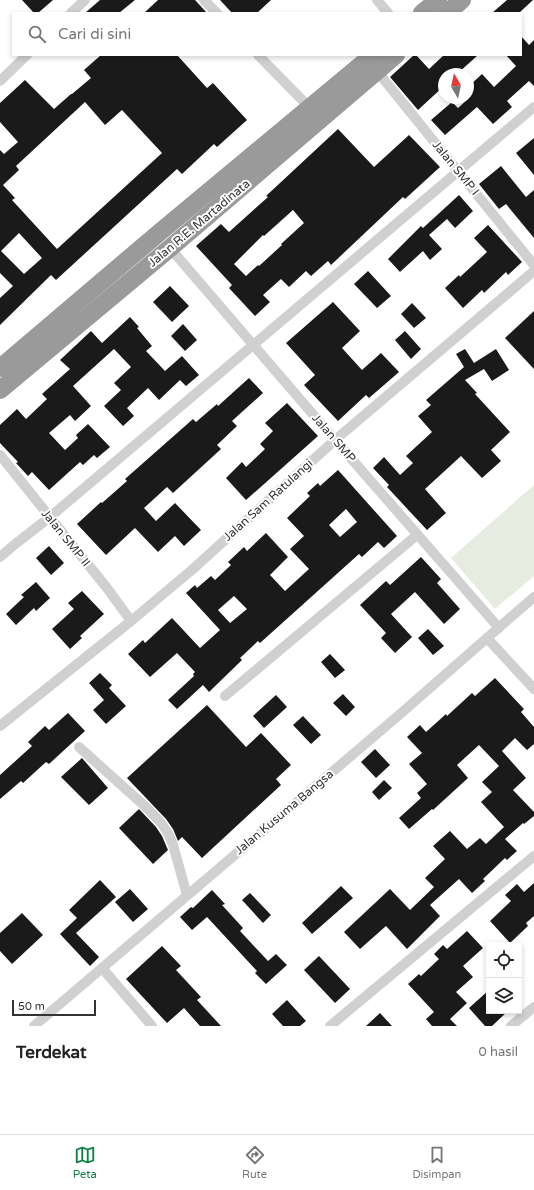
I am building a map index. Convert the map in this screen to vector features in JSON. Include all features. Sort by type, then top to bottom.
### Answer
[{"type":"highway","points":[[425,12],[450,4]]},
{"type":"highway","name":"Jalan R.E. Martadinata","points":[[0,368],[160,232],[310,108],[375,63],[393,56]]},
{"type":"highway","name":"Jalan R.E. Martadinata","points":[[0,390],[170,248],[375,63]]},
{"type":"street","points":[[72,12],[85,0]]},
{"type":"street","points":[[204,0],[216,12]]},
{"type":"street","points":[[377,0],[387,12]]},
{"type":"street","points":[[0,81],[26,56]]},
{"type":"street","points":[[259,56],[310,108]]},
{"type":"street","name":"Jalan SMP I","points":[[375,63],[534,265]]},
{"type":"street","points":[[0,557],[50,517],[534,107]]},
{"type":"street","name":"Jalan SMP","points":[[170,248],[499,628]]},
{"type":"street","name":"Jalan Sam Ratulangi","points":[[0,726],[131,621],[192,569],[335,440],[534,271]]},
{"type":"street","name":"Jalan SMP II","points":[[0,455],[107,588],[131,621]]},
{"type":"street","points":[[225,696],[417,535]]},
{"type":"street","name":"Jalan Kusuma Bangsa","points":[[34,1026],[534,597]]},
{"type":"street","points":[[487,638],[534,689]]},
{"type":"street","points":[[79,747],[147,808],[160,823],[173,845],[187,895]]},
{"type":"street","points":[[330,1026],[534,856]]},
{"type":"street","points":[[102,968],[152,1026]]},
{"type":"street","points":[[511,1026],[534,1007]]},
{"type":"shaded area","points":[[534,485],[534,576],[495,609],[451,558]]},
{"type":"building","points":[[22,0],[53,0],[39,12],[33,12]]},
{"type":"building","points":[[100,0],[135,0],[120,12],[86,12]]},
{"type":"building","points":[[158,0],[195,0],[206,12],[145,12]]},
{"type":"building","points":[[220,0],[271,0],[258,12],[231,12]]},
{"type":"building","points":[[507,0],[533,0],[520,12],[493,12]]},
{"type":"building","points":[[522,37],[529,45],[534,40],[534,86],[529,81],[507,101],[512,107],[493,124],[477,107],[445,135],[431,120],[450,104],[454,104],[458,108],[462,104],[474,104],[474,81],[482,74],[494,87],[516,66],[507,56],[522,56]]},
{"type":"building","points":[[100,56],[178,56],[207,88],[213,83],[247,120],[217,147],[214,144],[182,174],[177,169],[56,280],[51,275],[0,325],[0,298],[13,286],[0,273],[0,150],[4,154],[18,142],[0,122],[0,103],[25,80],[54,109],[91,78],[84,70]],"holes":[[[85,102],[105,125],[122,110],[162,153],[57,249],[12,200],[15,198],[3,185],[19,170],[16,166]],[[19,233],[42,258],[24,274],[1,251]]]},
{"type":"building","points":[[413,56],[417,56],[429,69],[443,56],[477,56],[464,68],[438,68],[438,92],[418,110],[390,77]]},
{"type":"building","points":[[338,129],[374,167],[409,135],[440,167],[405,199],[403,197],[331,265],[328,261],[311,276],[306,271],[289,287],[281,279],[263,295],[270,302],[255,316],[229,288],[232,285],[196,246],[221,224],[229,232],[268,197],[266,196]],"holes":[[[293,210],[304,223],[281,244],[282,245],[246,276],[234,264],[263,235],[264,236]]]},
{"type":"building","points":[[534,138],[534,175],[516,153]]},
{"type":"building","points":[[501,166],[526,197],[534,190],[534,238],[506,204],[499,209],[479,184]]},
{"type":"building","points":[[459,195],[473,211],[455,228],[447,219],[429,235],[442,249],[430,260],[423,251],[400,272],[388,259],[421,226],[423,228]]},
{"type":"building","points":[[488,225],[522,262],[508,275],[506,272],[484,293],[482,290],[463,308],[445,288],[459,275],[460,277],[487,252],[474,238]]},
{"type":"building","points":[[368,271],[391,296],[377,308],[354,284]]},
{"type":"building","points":[[170,286],[189,306],[172,322],[153,302]]},
{"type":"building","points":[[333,302],[360,331],[342,348],[362,370],[381,353],[399,372],[369,398],[366,395],[338,421],[304,385],[315,375],[286,343]]},
{"type":"building","points":[[412,303],[426,318],[414,328],[401,314]]},
{"type":"building","points":[[534,311],[534,369],[505,338]]},
{"type":"building","points":[[130,317],[152,346],[146,351],[165,371],[182,356],[199,375],[186,386],[180,380],[159,400],[148,388],[127,408],[134,416],[123,426],[104,406],[121,390],[114,383],[131,367],[114,349],[73,386],[91,406],[75,421],[70,415],[49,433],[65,450],[78,438],[76,435],[88,424],[110,447],[97,458],[94,455],[83,465],[80,462],[49,490],[32,472],[28,476],[16,463],[18,462],[0,443],[0,425],[17,409],[26,419],[47,399],[42,394],[70,369],[60,360],[91,331],[102,343]]},
{"type":"building","points":[[183,324],[197,340],[185,351],[171,336]]},
{"type":"building","points":[[405,331],[421,349],[411,359],[395,340]]},
{"type":"building","points":[[465,349],[474,363],[496,349],[509,370],[492,381],[484,369],[465,380],[477,393],[475,394],[510,432],[491,450],[501,461],[482,478],[461,456],[425,489],[446,513],[427,530],[387,487],[389,485],[373,468],[384,457],[400,475],[413,463],[406,456],[432,432],[418,416],[431,405],[426,400],[464,367],[456,354]]},
{"type":"building","points":[[249,378],[263,393],[232,421],[237,426],[217,445],[221,449],[173,493],[167,487],[144,508],[156,521],[175,503],[201,530],[184,546],[175,536],[158,552],[135,528],[106,555],[77,524],[127,481],[125,479],[193,419],[196,422],[217,404],[218,406]]},
{"type":"building","points":[[287,403],[318,436],[246,500],[226,478],[242,462],[246,467],[265,449],[260,444],[273,431],[265,423]]},
{"type":"building","points":[[338,470],[397,536],[384,548],[378,542],[362,557],[359,554],[260,643],[258,641],[240,658],[242,660],[209,692],[203,685],[177,709],[168,700],[194,676],[193,674],[195,672],[177,653],[150,677],[128,654],[143,640],[145,643],[172,618],[200,648],[220,630],[186,593],[195,585],[197,588],[211,576],[215,580],[231,565],[228,562],[244,547],[247,551],[266,533],[288,557],[270,575],[285,591],[309,569],[290,549],[304,536],[287,518],[310,496],[307,493],[318,483],[320,486]],"holes":[[[346,509],[357,522],[340,537],[329,525]],[[234,596],[247,609],[230,623],[218,610]]]},
{"type":"building","points":[[49,546],[64,563],[51,575],[36,558]]},
{"type":"building","points":[[421,557],[441,579],[437,583],[460,609],[444,624],[415,592],[391,614],[412,637],[395,653],[381,638],[386,633],[360,605],[386,581],[390,585]]},
{"type":"building","points":[[36,582],[50,598],[36,611],[34,608],[16,625],[6,614],[24,597],[21,595]]},
{"type":"building","points":[[82,591],[104,614],[80,636],[82,638],[70,649],[52,629],[74,609],[68,603]]},
{"type":"building","points":[[428,629],[444,646],[433,655],[418,638]]},
{"type":"building","points":[[330,654],[345,670],[335,678],[321,662]]},
{"type":"building","points":[[100,673],[112,685],[109,688],[126,706],[106,724],[93,710],[104,700],[89,683]]},
{"type":"building","points":[[495,678],[524,709],[521,712],[534,727],[534,744],[527,750],[515,738],[502,751],[526,778],[513,790],[534,812],[534,816],[524,824],[523,823],[505,839],[517,851],[507,860],[505,858],[483,879],[485,881],[472,893],[459,879],[430,905],[440,916],[407,949],[386,926],[360,949],[344,932],[390,889],[410,910],[434,887],[425,878],[445,859],[433,846],[450,831],[467,849],[480,838],[486,844],[504,827],[481,802],[492,792],[482,782],[499,766],[479,745],[457,765],[468,778],[433,810],[432,809],[409,829],[399,818],[421,798],[417,793],[427,784],[409,764],[422,753],[407,737],[420,725],[426,732],[446,714],[447,716],[472,693],[475,696]]},
{"type":"building","points":[[343,694],[355,707],[346,716],[333,703]]},
{"type":"building","points":[[276,695],[287,707],[264,728],[253,716]]},
{"type":"building","points":[[207,705],[246,747],[261,733],[291,765],[276,779],[281,785],[202,858],[182,837],[178,841],[173,829],[166,819],[127,778]]},
{"type":"building","points":[[68,713],[85,731],[49,764],[46,762],[23,783],[21,781],[0,799],[0,775],[32,746],[28,742],[45,726],[49,730]]},
{"type":"building","points":[[303,716],[321,735],[311,744],[293,725]]},
{"type":"building","points":[[375,749],[390,765],[376,778],[361,762]]},
{"type":"building","points":[[82,758],[108,788],[89,805],[61,777]]},
{"type":"building","points":[[384,780],[392,788],[379,800],[372,792]]},
{"type":"building","points":[[139,809],[156,827],[168,850],[153,864],[119,828]]},
{"type":"building","points":[[100,880],[116,897],[76,933],[99,957],[90,966],[60,934],[77,918],[69,910]]},
{"type":"building","points":[[534,883],[534,916],[526,923],[528,926],[511,942],[509,942],[490,921],[511,901],[505,895],[517,884],[524,892]]},
{"type":"building","points":[[341,886],[353,898],[312,934],[302,923]]},
{"type":"building","points":[[130,889],[148,909],[133,922],[115,902]]},
{"type":"building","points":[[212,890],[225,904],[222,905],[243,928],[240,931],[268,961],[276,954],[287,965],[266,984],[255,973],[257,971],[207,917],[192,930],[180,917],[191,907],[193,908]]},
{"type":"building","points":[[250,893],[271,915],[263,923],[242,900]]},
{"type":"building","points":[[22,913],[43,935],[12,964],[0,951],[0,933]]},
{"type":"building","points":[[467,931],[483,948],[463,966],[473,977],[456,992],[467,1003],[450,1019],[457,1026],[432,1026],[426,1019],[434,1012],[408,984],[419,974],[421,976],[439,959],[434,954],[443,945],[447,949]]},
{"type":"building","points":[[162,946],[181,966],[176,970],[201,997],[197,1000],[221,1026],[200,1026],[184,1008],[167,1023],[126,979]]},
{"type":"building","points":[[319,956],[350,989],[335,1003],[304,970]]},
{"type":"building","points":[[486,993],[486,1014],[505,1014],[492,1026],[485,1026],[469,1008]]},
{"type":"building","points":[[287,1000],[306,1021],[300,1026],[283,1026],[272,1014]]},
{"type":"building","points":[[380,1013],[392,1026],[366,1026]]}]
